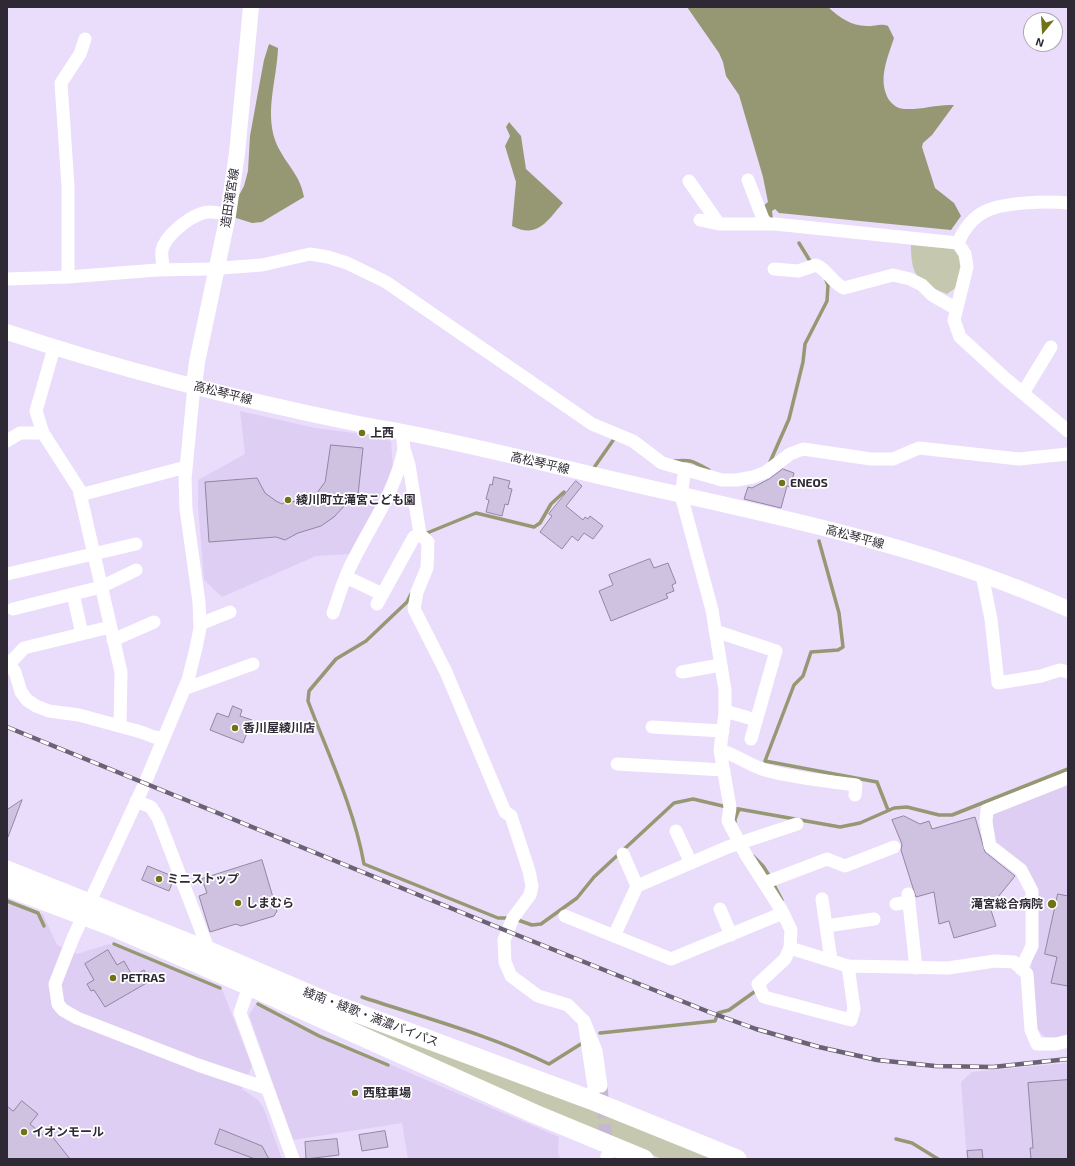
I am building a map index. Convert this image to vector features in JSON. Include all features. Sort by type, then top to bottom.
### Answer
[{"type":"highway","name":"綾南・綾歌・満濃バイパス","points":[[7,870],[86,910],[111,926],[535,1114],[611,1156],[644,1159]]},
{"type":"highway","name":"綾南・綾歌・満濃バイパス","points":[[7,887],[86,910],[209,951],[330,1002],[596,1093],[737,1159]]},
{"type":"main road","name":"造田滝宮線","points":[[194,386],[197,362],[228,215],[237,152],[251,7]]},
{"type":"main road","name":"高松琴平線","points":[[7,332],[54,348],[194,386],[308,414],[402,432],[681,495],[858,537],[982,575],[1031,592],[1068,608]]},
{"type":"street","points":[[68,277],[68,186],[61,83],[80,54],[85,39]]},
{"type":"street","points":[[748,180],[765,224]]},
{"type":"street","points":[[689,181],[719,224]]},
{"type":"street","points":[[958,243],[973,220],[986,211],[1039,201],[1068,203]]},
{"type":"street","points":[[163,269],[162,250],[168,238],[188,221],[200,214],[210,212],[228,215]]},
{"type":"street","points":[[700,220],[719,224],[765,224],[958,243]]},
{"type":"street","points":[[958,243],[965,254],[967,267],[955,308],[954,320],[960,337],[1068,431]]},
{"type":"street","points":[[7,279],[68,277],[163,269],[262,265],[310,254],[328,257],[364,270],[386,282],[592,424],[633,441],[662,463],[722,480],[737,480],[753,477],[766,472],[790,454],[803,449],[871,459],[893,459],[919,448],[1019,459],[1068,454]]},
{"type":"street","points":[[774,269],[798,271],[816,266],[823,268],[837,285],[844,288],[893,275],[899,276],[910,279],[922,285],[932,295],[955,308]]},
{"type":"street","points":[[1023,393],[1051,347]]},
{"type":"street","points":[[54,348],[36,411],[43,433],[78,489],[80,495],[121,672],[120,726]]},
{"type":"street","points":[[194,386],[186,467],[186,509],[199,602],[200,624],[196,648],[184,689],[136,801],[86,910],[55,984],[56,996],[58,1004],[63,1010],[77,1018],[129,1039],[266,1088]]},
{"type":"street","points":[[402,432],[404,449],[410,465],[420,534],[428,542],[429,561],[417,592],[414,609],[446,672],[505,812],[511,816],[529,870],[532,886],[530,896],[512,919],[504,940],[505,962],[511,976],[538,996],[568,1005],[584,1021],[596,1093]]},
{"type":"street","points":[[7,441],[20,433],[43,433]]},
{"type":"street","points":[[333,613],[352,562],[387,501],[400,469],[404,449]]},
{"type":"street","points":[[80,495],[186,467]]},
{"type":"street","points":[[685,469],[681,495],[712,610],[725,690],[723,731],[720,750],[730,807],[728,821],[769,881],[791,930],[793,948],[785,958],[758,984],[764,997],[851,1020],[854,1009],[848,966]]},
{"type":"street","points":[[346,577],[380,599],[414,537],[420,534]]},
{"type":"street","points":[[7,574],[136,544]]},
{"type":"street","points":[[13,609],[101,587],[136,570]]},
{"type":"street","points":[[982,575],[991,619],[998,683],[1041,676],[1060,670],[1068,672]]},
{"type":"street","points":[[73,594],[82,634]]},
{"type":"street","points":[[200,624],[230,612]]},
{"type":"street","points":[[154,622],[112,633],[82,634],[24,648],[8,662],[21,692],[27,700],[36,706],[49,711],[79,715],[120,726],[154,738],[163,738]]},
{"type":"street","points":[[715,631],[776,651],[751,739]]},
{"type":"street","points":[[184,689],[253,664]]},
{"type":"street","points":[[682,672],[720,665]]},
{"type":"street","points":[[724,711],[756,720]]},
{"type":"street","points":[[652,727],[723,731]]},
{"type":"street","points":[[720,750],[732,754],[742,761],[767,770],[856,786],[855,795]]},
{"type":"street","points":[[617,764],[724,770]]},
{"type":"street","points":[[1021,969],[1032,946],[1032,891],[1021,870],[990,846],[986,822],[987,810],[1068,778]]},
{"type":"street","points":[[136,801],[151,807],[158,818],[209,951]]},
{"type":"street","points":[[614,936],[638,886],[742,842],[797,824]]},
{"type":"street","points":[[676,831],[691,863]]},
{"type":"street","points":[[769,881],[827,859],[845,866],[894,847]]},
{"type":"street","points":[[623,854],[638,886]]},
{"type":"street","points":[[822,899],[831,960]]},
{"type":"street","points":[[905,900],[916,968]]},
{"type":"street","points":[[720,909],[731,935]]},
{"type":"street","points":[[565,916],[671,959],[784,914]]},
{"type":"street","points":[[826,926],[874,919]]},
{"type":"street","points":[[793,948],[848,966],[948,968],[995,961],[1014,962],[1027,974],[1031,1030],[1038,1044],[1056,1044],[1068,1041]]},
{"type":"street","points":[[249,986],[240,1013],[293,1159]]},
{"type":"shaded area","points":[[687,7],[828,7],[851,23],[861,26],[888,26],[894,38],[885,69],[884,85],[889,100],[892,104],[902,109],[954,105],[932,135],[923,143],[922,147],[935,188],[954,203],[961,216],[951,230],[779,213],[775,209],[772,211],[773,219],[766,214],[762,207],[768,202],[763,177],[739,95],[726,76],[723,62],[719,53]]},
{"type":"shaded area","points":[[269,44],[278,48],[271,105],[272,128],[278,148],[299,181],[304,197],[262,222],[252,223],[233,217],[237,199],[244,186],[248,171],[250,136],[264,60]]},
{"type":"shaded area","points":[[509,122],[521,136],[526,169],[563,203],[547,222],[535,229],[521,229],[512,226],[516,182],[505,146],[510,136],[506,127]]},
{"type":"shaded area","points":[[911,245],[953,249],[961,257],[963,267],[958,286],[947,294],[923,282],[915,271],[911,256]]},
{"type":"shaded area","name":"綾川町立滝宮こども園","points":[[240,411],[315,428],[369,435],[391,441],[393,468],[382,494],[350,554],[316,556],[222,597],[204,580],[198,506],[198,480],[245,454]]},
{"type":"shaded area","name":"滝宮総合病院","points":[[1068,783],[1068,1037],[1046,1038],[1037,1029],[1031,970],[1037,892],[993,844],[992,816],[996,812]]},
{"type":"shaded area","points":[[7,900],[43,914],[57,945],[77,954],[109,944],[222,989],[252,1066],[242,1089],[258,1100],[264,1109],[282,1159],[7,1159]]},
{"type":"shaded area","points":[[221,962],[724,1159],[662,1159],[573,1122]]},
{"type":"shaded area","name":"西駐車場","points":[[257,1002],[324,1036],[559,1137],[558,1153],[560,1159],[408,1159],[402,1123],[293,1140],[249,1015]]},
{"type":"shaded area","points":[[1068,1063],[1068,1159],[967,1159],[961,1082],[972,1072]]},
{"type":"building","points":[[331,445],[363,448],[358,495],[351,494],[345,505],[334,517],[321,526],[298,533],[285,540],[276,537],[209,542],[205,482],[257,478],[265,493],[282,504],[285,502],[304,501],[317,493],[325,482]]},
{"type":"building","points":[[783,469],[794,473],[790,487],[787,486],[781,508],[744,499],[748,487],[752,488],[769,479]]},
{"type":"building","points":[[494,477],[510,481],[508,488],[512,489],[508,505],[505,504],[502,516],[486,512],[489,500],[486,499],[490,484],[492,485]]},
{"type":"building","points":[[576,481],[582,486],[566,506],[583,520],[585,517],[588,519],[590,516],[603,526],[593,539],[584,533],[578,541],[572,536],[562,549],[540,532],[552,516],[549,514]]},
{"type":"building","points":[[650,559],[654,568],[668,563],[676,583],[672,585],[674,591],[666,594],[668,598],[611,621],[599,591],[613,585],[609,575]]},
{"type":"building","points":[[233,706],[242,710],[240,716],[252,720],[243,743],[210,730],[217,713],[228,717]]},
{"type":"building","points":[[22,800],[8,837],[7,837],[7,810]]},
{"type":"building","points":[[904,816],[920,824],[929,821],[932,829],[975,817],[985,852],[1015,876],[990,907],[996,926],[954,938],[949,921],[939,924],[934,892],[916,897],[901,850],[902,844],[892,820]]},
{"type":"building","name":"しまむら","points":[[262,860],[277,911],[274,916],[241,926],[236,924],[210,932],[199,896],[207,893],[202,879]]},
{"type":"building","name":"ミニストップ","points":[[148,866],[172,876],[173,881],[169,891],[142,880]]},
{"type":"building","points":[[1058,894],[1068,896],[1068,986],[1051,983],[1057,957],[1045,954]]},
{"type":"building","points":[[108,950],[117,965],[124,961],[133,977],[144,970],[150,981],[105,1007],[94,990],[91,991],[87,984],[94,980],[85,964]]},
{"type":"building","points":[[1068,1080],[1068,1159],[1031,1159],[1030,1148],[1033,1148],[1028,1083]]},
{"type":"building","name":"イオンモール","points":[[22,1101],[38,1114],[30,1124],[43,1135],[47,1130],[70,1159],[7,1159],[7,1106],[13,1111]]},
{"type":"building","points":[[220,1129],[262,1146],[269,1159],[255,1159],[215,1144]]},
{"type":"building","points":[[385,1131],[388,1147],[362,1151],[359,1135]]},
{"type":"building","points":[[337,1139],[339,1155],[306,1159],[305,1142]]},
{"type":"building","points":[[982,1150],[983,1159],[968,1159],[967,1151]]},
{"type":"waterway","points":[[799,243],[810,261]]},
{"type":"waterway","points":[[770,462],[789,419],[803,362],[805,344],[827,301],[828,285],[826,280]]},
{"type":"waterway","points":[[593,469],[614,439],[616,439]]},
{"type":"waterway","points":[[674,461],[689,461],[709,470]]},
{"type":"waterway","points":[[427,533],[476,513],[534,527],[540,523],[551,504],[564,492]]},
{"type":"waterway","points":[[819,541],[839,613],[843,647],[838,650],[811,652],[803,676],[794,685],[765,761],[877,782],[888,810]]},
{"type":"waterway","points":[[411,594],[407,602],[366,641],[336,659],[309,691],[308,701],[340,781],[354,822],[364,864],[498,918],[509,918]]},
{"type":"waterway","points":[[733,808],[840,827],[860,823],[894,808],[907,807],[939,815],[952,815],[1068,769]]},
{"type":"waterway","points":[[515,919],[532,925],[541,924],[577,898],[594,877],[674,803],[693,799],[727,807]]},
{"type":"waterway","points":[[735,822],[739,809]]},
{"type":"waterway","points":[[753,856],[763,866],[770,877]]},
{"type":"waterway","points":[[773,883],[782,900]]},
{"type":"waterway","points":[[7,901],[38,913],[44,926]]},
{"type":"waterway","points":[[114,944],[220,988]]},
{"type":"waterway","points":[[600,1033],[715,1021],[718,1013],[729,1010],[757,990]]},
{"type":"waterway","points":[[362,997],[504,1044],[549,1064],[584,1042]]},
{"type":"waterway","points":[[258,1004],[319,1036],[388,1065]]},
{"type":"waterway","points":[[896,1139],[912,1143],[938,1159]]},
{"type":"tunnel","points":[[601,1086],[607,1151]]},
{"type":"railway","points":[[7,727],[507,931],[709,1012],[756,1029],[819,1047],[877,1060],[935,1066],[993,1067],[1068,1059]]},
{"type":"place","name":"上西","points":[[362,433]]},
{"type":"place","name":"ENEOS","points":[[782,483]]},
{"type":"place","name":"綾川町立滝宮こども園","points":[[288,500]]},
{"type":"place","name":"香川屋綾川店","points":[[235,728]]},
{"type":"place","name":"ミニストップ","points":[[159,879]]},
{"type":"place","name":"しまむら","points":[[238,903]]},
{"type":"place","name":"滝宮総合病院","points":[[1052,904]]},
{"type":"place","name":"PETRAS","points":[[113,978]]},
{"type":"place","name":"西駐車場","points":[[355,1093]]},
{"type":"place","name":"イオンモール","points":[[24,1132]]}]
